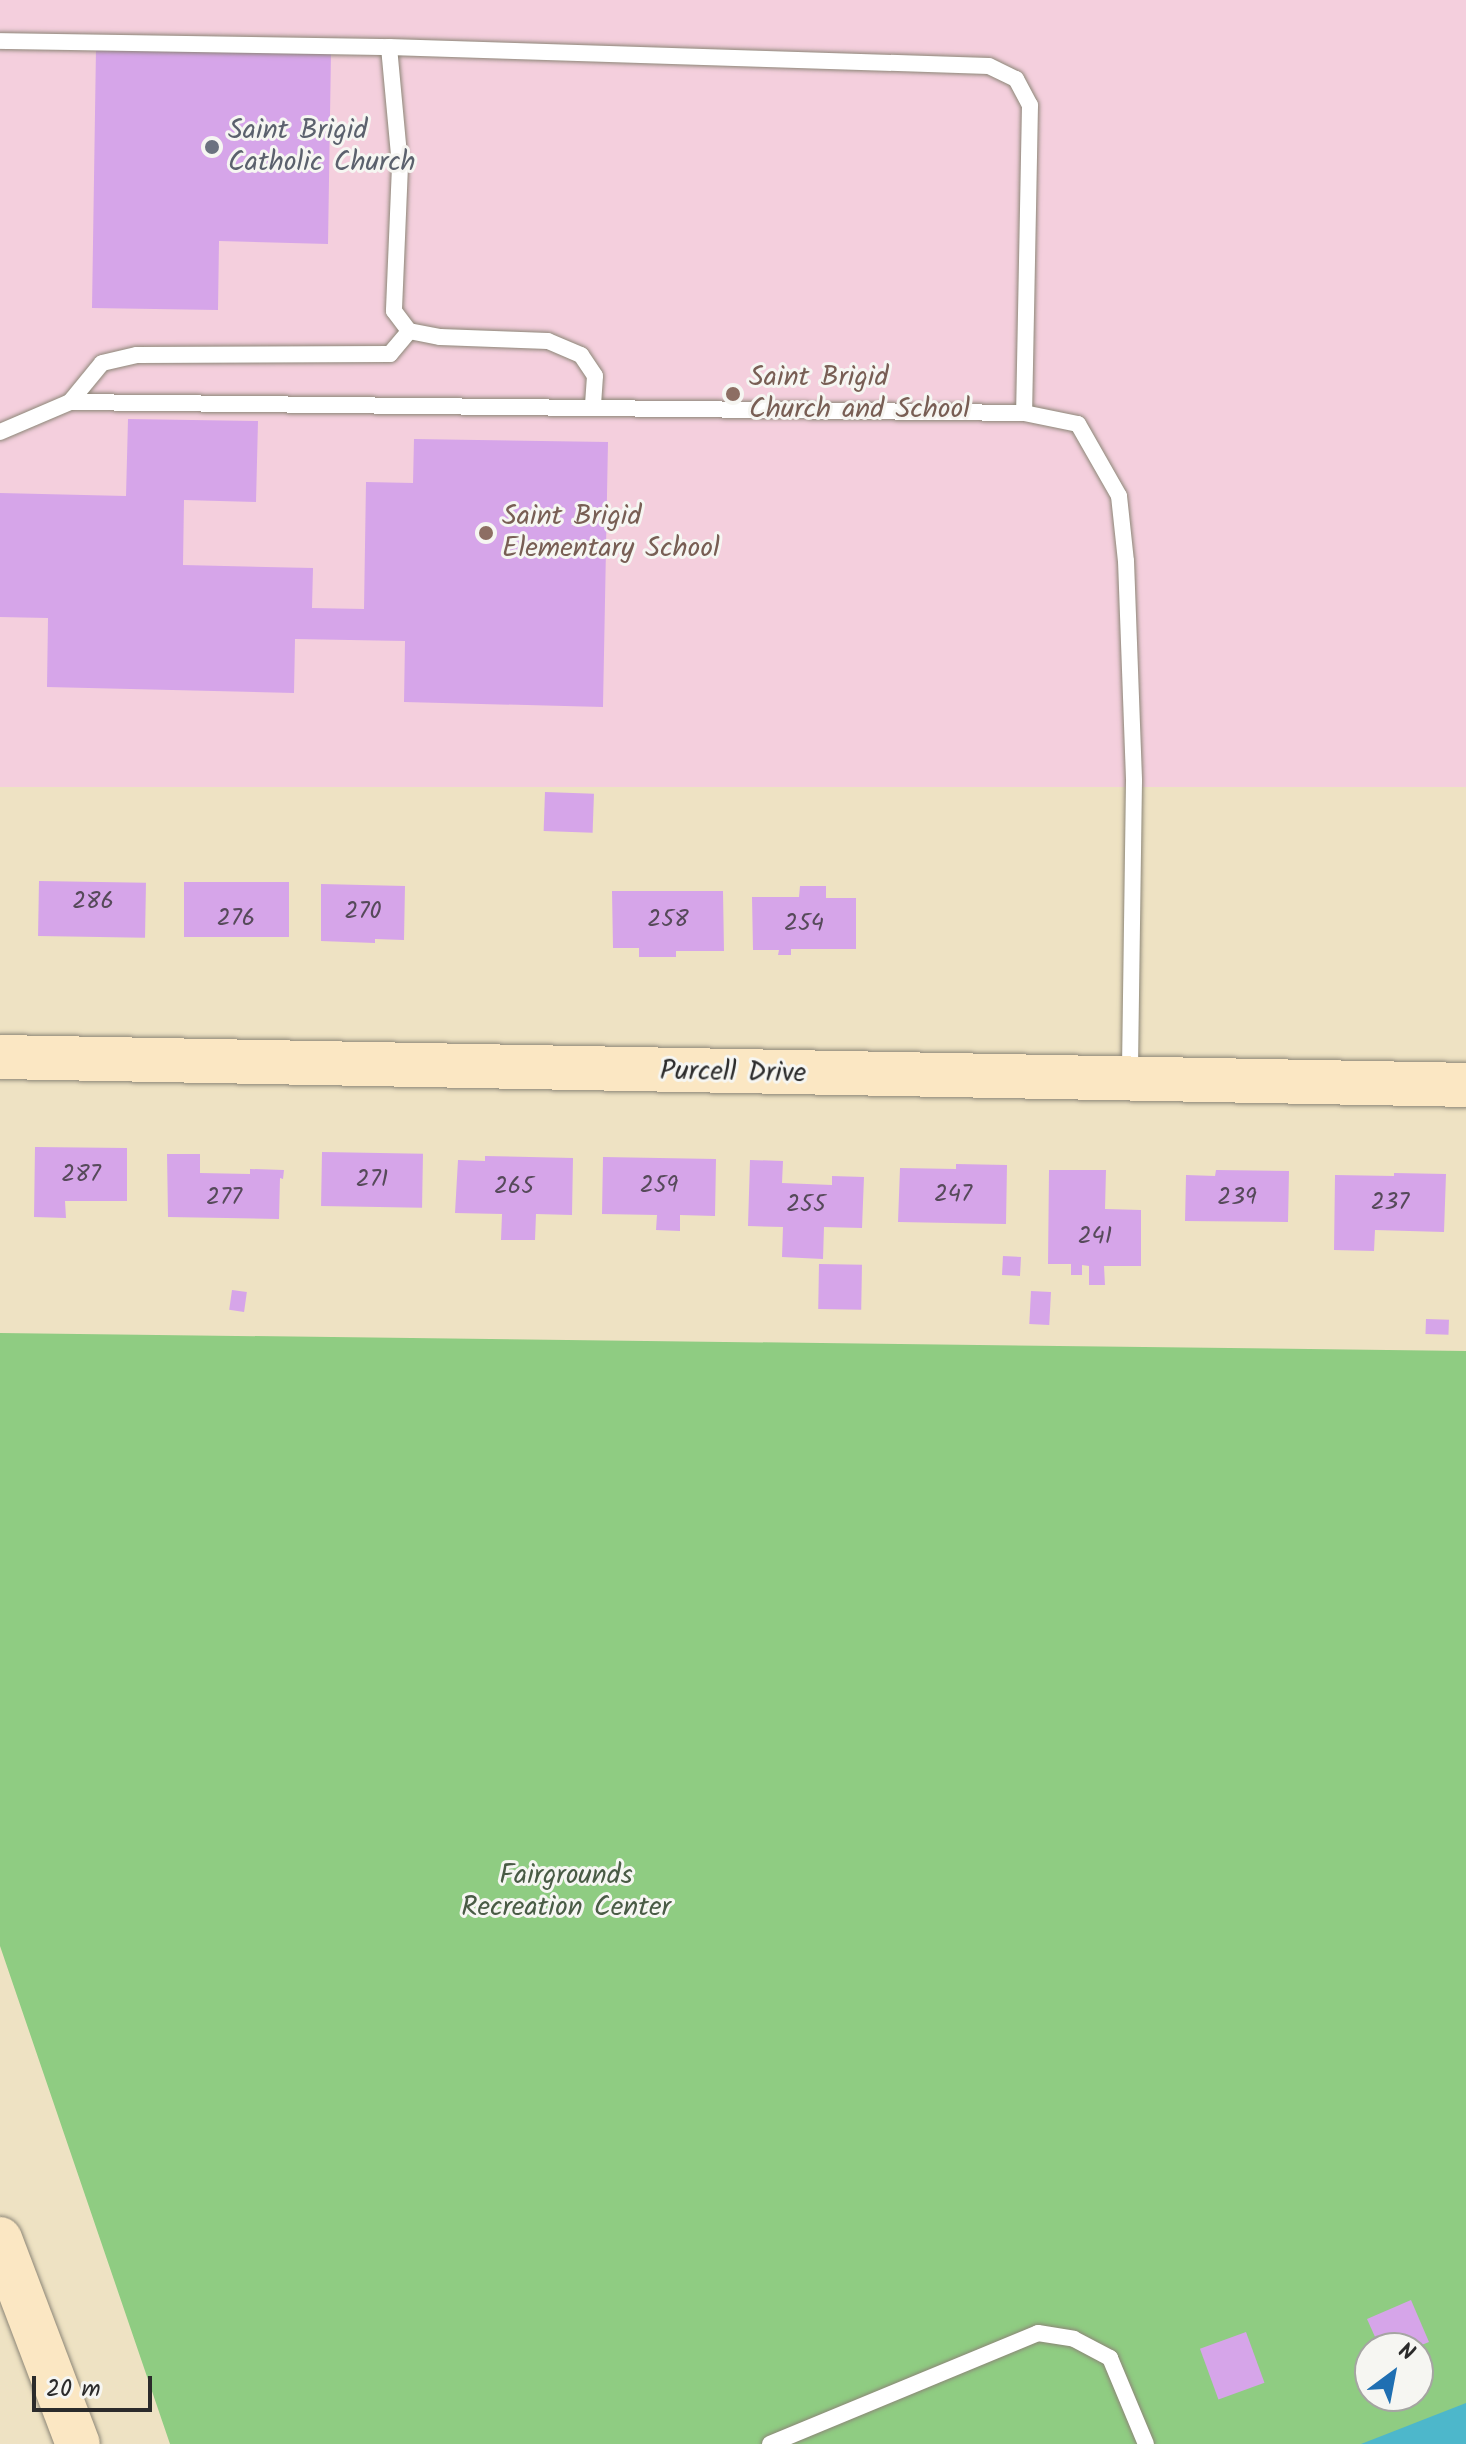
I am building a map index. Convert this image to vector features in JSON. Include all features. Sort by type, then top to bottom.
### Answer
[{"type":"street","name":"Purcell Drive","points":[[0,1057],[1466,1085]]},
{"type":"street","points":[[0,2239],[78,2444]]},
{"type":"lane","points":[[0,41],[389,47],[989,66],[1016,79],[1030,105],[1024,413]]},
{"type":"lane","points":[[389,47],[400,166],[394,311],[409,331],[440,337],[548,341],[581,355],[595,376],[593,408]]},
{"type":"lane","points":[[70,402],[102,363],[137,355],[390,354],[409,331]]},
{"type":"lane","points":[[0,432],[70,402],[1024,413],[1078,424],[1119,496],[1126,561],[1134,781],[1130,1079]]},
{"type":"lane","points":[[770,2444],[1038,2333],[1074,2339],[1110,2358],[1146,2444]]},
{"type":"shaded area","name":"Saint Brigid Church and School","points":[[0,0],[1466,0],[1466,787],[0,787]]},
{"type":"green space","name":"Fairgrounds Recreation Center","points":[[0,1333],[1466,1351],[1466,2444],[170,2444],[0,1946]]},
{"type":"water","points":[[1466,2403],[1466,2444],[1361,2444]]},
{"type":"building","name":"Saint Brigid Catholic Church","points":[[96,48],[331,53],[328,244],[219,241],[218,310],[92,308]]},
{"type":"building","name":"Saint Brigid Elementary School","points":[[128,419],[258,421],[256,502],[184,500],[183,565],[313,568],[312,608],[364,609],[366,482],[413,483],[414,439],[608,442],[603,707],[404,702],[405,641],[295,639],[294,693],[47,687],[48,618],[0,617],[0,493],[126,496]]},
{"type":"building","points":[[545,792],[594,794],[593,833],[544,831]]},
{"type":"building","points":[[39,881],[146,883],[145,938],[38,936]]},
{"type":"building","points":[[184,882],[289,882],[289,937],[184,937]]},
{"type":"building","points":[[321,884],[405,886],[404,940],[375,939],[375,943],[321,941]]},
{"type":"building","points":[[800,886],[826,886],[826,898],[856,898],[856,949],[791,949],[791,955],[778,955],[779,950],[753,950],[752,897],[799,897]]},
{"type":"building","points":[[612,891],[723,891],[724,951],[676,951],[676,957],[639,957],[639,948],[613,948]]},
{"type":"building","points":[[35,1147],[127,1148],[127,1201],[65,1201],[66,1218],[34,1217]]},
{"type":"building","points":[[322,1152],[423,1154],[422,1208],[321,1206]]},
{"type":"building","points":[[167,1154],[200,1154],[200,1173],[250,1174],[250,1169],[284,1170],[283,1179],[280,1178],[279,1219],[168,1217]]},
{"type":"building","points":[[485,1156],[573,1158],[572,1215],[536,1214],[535,1240],[501,1240],[502,1214],[455,1213],[458,1160],[485,1161]]},
{"type":"building","points":[[603,1157],[716,1159],[715,1216],[680,1215],[680,1231],[656,1230],[657,1215],[602,1214]]},
{"type":"building","points":[[750,1160],[783,1161],[782,1183],[832,1185],[832,1176],[864,1177],[862,1228],[824,1227],[823,1259],[782,1257],[783,1227],[748,1226]]},
{"type":"building","points":[[956,1164],[1007,1165],[1006,1224],[898,1222],[900,1168],[956,1169]]},
{"type":"building","points":[[1049,1170],[1106,1170],[1105,1209],[1141,1210],[1141,1266],[1104,1266],[1105,1285],[1089,1285],[1089,1266],[1082,1265],[1082,1275],[1071,1275],[1071,1264],[1048,1264]]},
{"type":"building","points":[[1216,1170],[1289,1171],[1288,1222],[1185,1221],[1186,1175],[1215,1176]]},
{"type":"building","points":[[1394,1173],[1446,1174],[1444,1232],[1375,1230],[1374,1251],[1334,1250],[1335,1175],[1394,1176]]},
{"type":"building","points":[[1003,1256],[1021,1257],[1020,1276],[1002,1275]]},
{"type":"building","points":[[819,1264],[862,1265],[861,1310],[818,1309]]},
{"type":"building","points":[[232,1290],[247,1292],[244,1312],[229,1310]]},
{"type":"building","points":[[1031,1291],[1051,1292],[1049,1325],[1029,1324]]},
{"type":"building","points":[[1426,1319],[1449,1320],[1448,1335],[1425,1334]]},
{"type":"building","points":[[1411,2300],[1425,2332],[1373,2332],[1367,2319]]},
{"type":"building","points":[[1246,2332],[1264,2383],[1218,2400],[1200,2349]]},
{"type":"place","name":"Saint Brigid Catholic Church","points":[[212,147]]},
{"type":"place","name":"Saint Brigid Church and School","points":[[733,394]]},
{"type":"place","name":"Saint Brigid Elementary School","points":[[486,533]]}]
